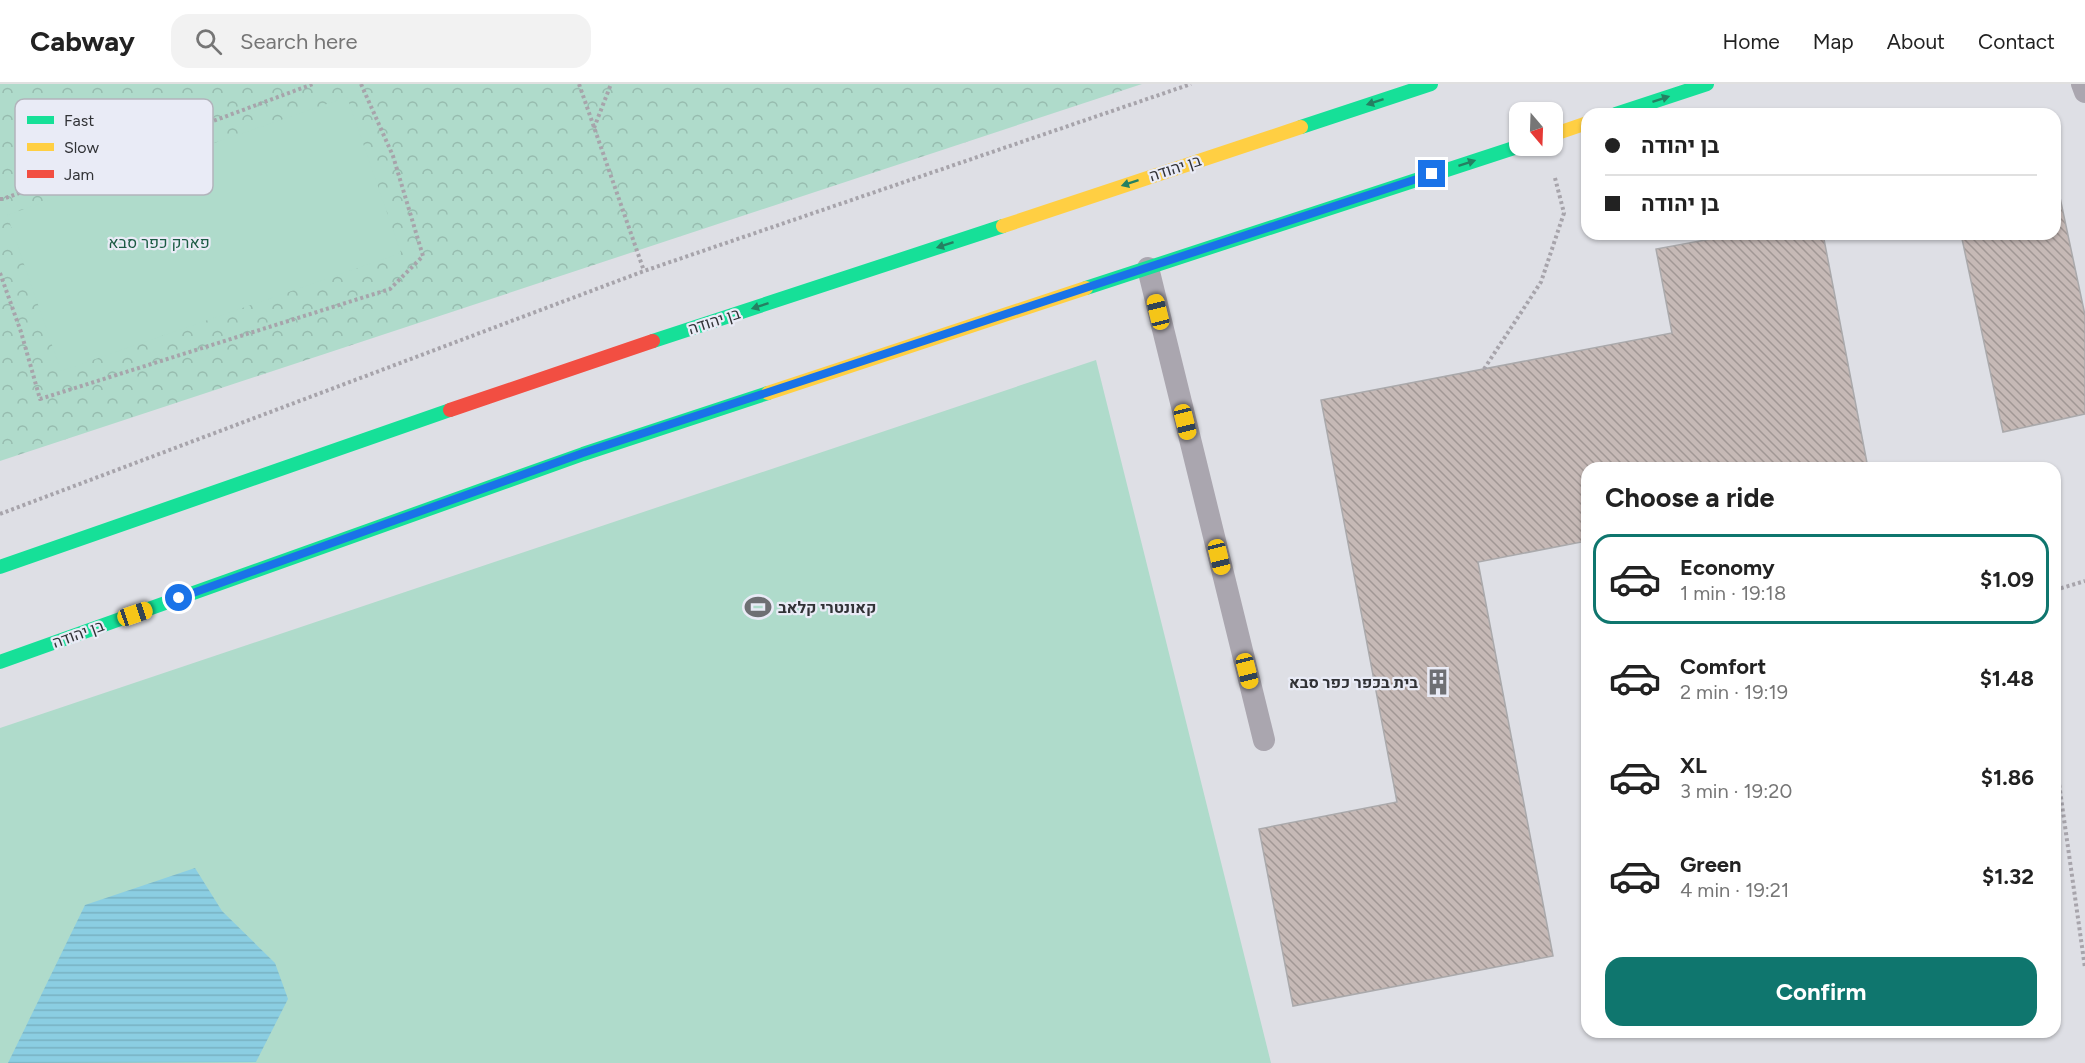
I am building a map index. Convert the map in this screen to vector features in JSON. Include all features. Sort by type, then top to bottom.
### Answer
[{"type":"main road","name":"בן יהודה","points":[[0,567],[554,374],[1431,84]]},
{"type":"main road","points":[[1634,108],[1707,84]]},
{"type":"main road","points":[[1563,131],[1581,125]]},
{"type":"main road","name":"בן יהודה","points":[[0,662],[583,453],[1509,150]]},
{"type":"lane","points":[[2082,84],[2085,92]]},
{"type":"lane","points":[[1148,268],[1264,740]]},
{"type":"path","points":[[213,122],[314,84]]},
{"type":"path","points":[[0,273],[21,332],[40,399],[390,289],[423,256],[393,156],[362,84]]},
{"type":"path","points":[[579,84],[644,271]]},
{"type":"path","points":[[594,129],[611,84]]},
{"type":"path","points":[[0,513],[644,271],[1191,84]]},
{"type":"path","points":[[1484,369],[1541,282],[1564,213],[1552,168]]},
{"type":"path","points":[[0,199],[15,195]]},
{"type":"path","points":[[2061,588],[2085,581]]},
{"type":"path","points":[[2061,798],[2085,968]]},
{"type":"green space","name":"פארק כפר סבא","points":[[0,84],[1142,84],[0,461]]},
{"type":"green space","points":[[347,97],[401,253],[61,371],[7,215],[65,195],[213,195],[213,144]]},
{"type":"green space","name":"קאונטרי קלאב","points":[[1096,360],[1271,1063],[0,1063],[0,728]]},
{"type":"water","points":[[195,868],[222,911],[275,963],[288,999],[256,1062],[8,1063],[85,905]]},
{"type":"building","points":[[2061,202],[2085,315],[2085,414],[2003,432],[1962,240],[2061,240]]},
{"type":"building","name":"בית בכפר כפר סבא","points":[[1705,240],[1824,240],[1867,462],[1581,462],[1581,542],[1478,562],[1553,956],[1293,1006],[1259,829],[1397,802],[1321,400],[1672,333],[1656,249]]},
{"type":"traffic: fast","points":[[1301,127],[1431,84]]},
{"type":"traffic: fast","points":[[1634,108],[1707,84]]},
{"type":"traffic: fast","points":[[1086,288],[1509,150]]},
{"type":"traffic: fast","points":[[653,341],[1003,226]]},
{"type":"traffic: fast","points":[[0,662],[583,454],[768,393]]},
{"type":"traffic: fast","points":[[0,567],[450,410]]},
{"type":"traffic: slow","points":[[1563,131],[1581,125]]},
{"type":"traffic: slow","points":[[1003,226],[1301,127]]},
{"type":"traffic: slow","points":[[768,393],[1086,288]]},
{"type":"traffic: jam","points":[[450,410],[653,341]]},
{"type":"place","name":"קאונטרי קלאב","points":[[758,607]]},
{"type":"place","name":"בית בכפר כפר סבא","points":[[1438,682]]},
{"type":"route","points":[[179,598],[583,453],[1432,174]]}]
